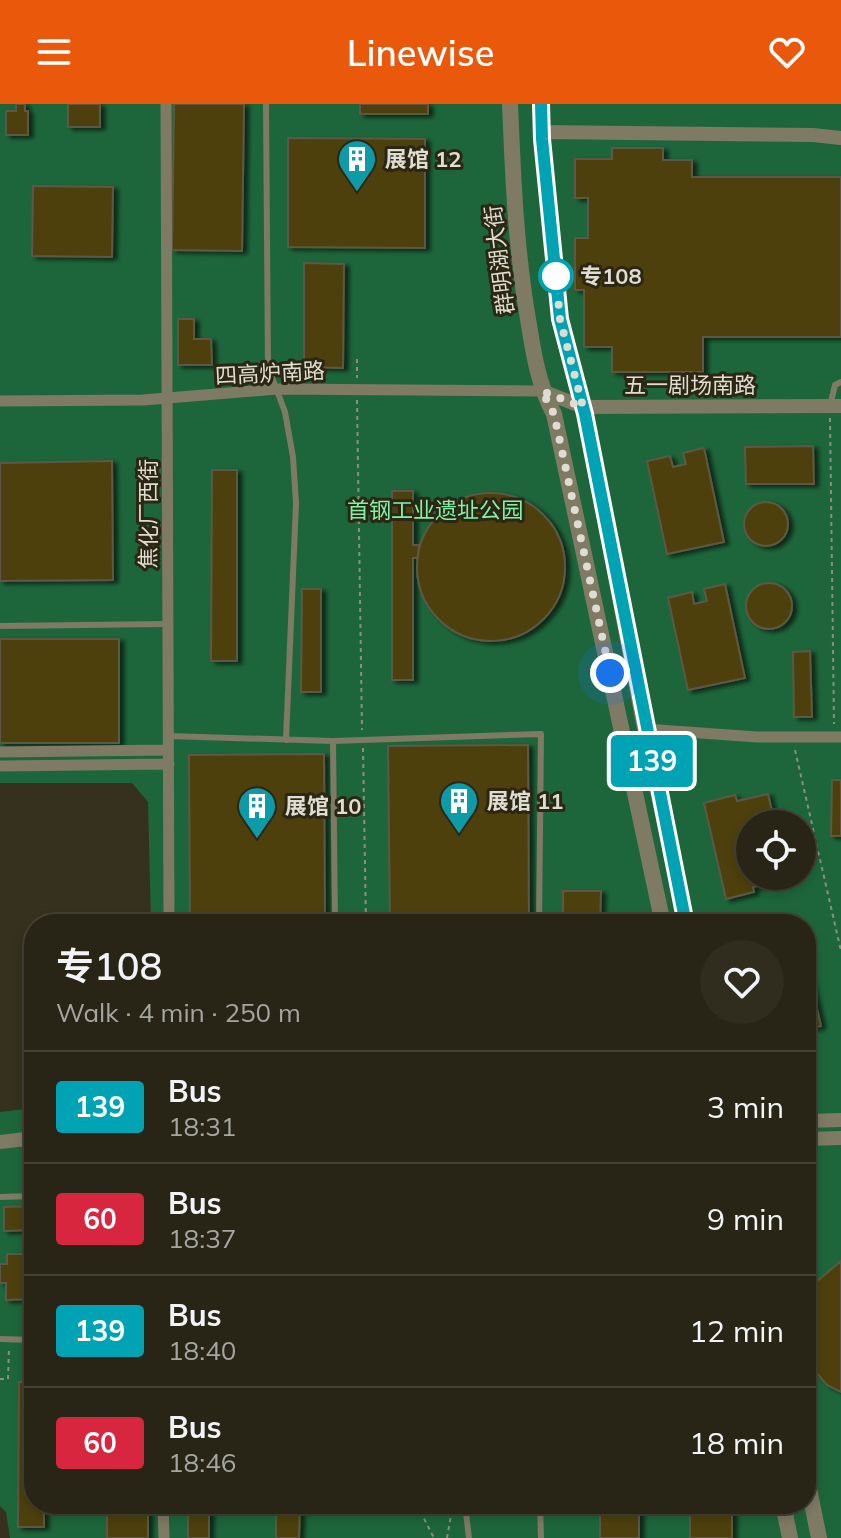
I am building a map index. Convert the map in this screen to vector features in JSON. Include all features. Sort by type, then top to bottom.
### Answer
[{"type":"main road","name":"群明湖大街","points":[[510,104],[514,219],[525,305],[542,391],[554,414],[661,914]]},
{"type":"main road","points":[[541,104],[541,132],[560,319],[583,407],[615,559],[645,729],[684,914]]},
{"type":"main road","points":[[785,1514],[790,1538]]},
{"type":"main road","points":[[814,1514],[819,1538]]},
{"type":"street","name":"焦化厂西街","points":[[166,104],[169,914]]},
{"type":"street","points":[[541,132],[813,135],[841,138]]},
{"type":"street","name":"四高炉南路","points":[[0,401],[169,399],[277,389],[542,391]]},
{"type":"street","name":"五一剧场南路","points":[[542,391],[583,407],[835,406]]},
{"type":"street","points":[[645,729],[837,737]]},
{"type":"street","points":[[0,752],[168,750]]},
{"type":"street","points":[[0,766],[169,764]]},
{"type":"street","points":[[816,1121],[841,1120]]},
{"type":"street","points":[[816,1139],[841,1138]]},
{"type":"street","points":[[0,1142],[24,1139]]},
{"type":"street","points":[[163,1514],[164,1538]]},
{"type":"lane","points":[[266,104],[268,367],[285,412],[293,457],[296,503],[286,740]]},
{"type":"lane","points":[[835,406],[835,385],[841,382]]},
{"type":"lane","points":[[0,626],[167,624]]},
{"type":"lane","points":[[168,736],[333,741],[541,734],[539,914]]},
{"type":"lane","points":[[333,741],[335,914]]},
{"type":"lane","points":[[0,1197],[24,1196]]},
{"type":"lane","points":[[0,1339],[24,1340]]},
{"type":"lane","points":[[467,1514],[469,1538]]},
{"type":"lane","points":[[540,1514],[541,1538]]},
{"type":"path","points":[[357,359],[362,732]]},
{"type":"path","points":[[835,406],[837,737]]},
{"type":"path","points":[[792,737],[841,951]]},
{"type":"path","points":[[363,748],[366,914]]},
{"type":"path","points":[[836,929],[841,929]]},
{"type":"path","points":[[0,1379],[8,1379],[9,1339]]},
{"type":"path","points":[[423,1514],[434,1538]]},
{"type":"path","points":[[447,1538],[453,1514]]},
{"type":"green space","name":"首钢工业遗址公园","points":[[0,104],[841,104],[841,1538],[10,1538],[6,1512],[0,1506],[0,1112],[24,1109],[24,1514],[816,1514],[816,914],[151,914],[148,802],[132,783],[0,783]]},
{"type":"building","points":[[16,104],[25,104],[25,111],[28,111],[28,135],[6,135],[6,111],[16,111]]},
{"type":"building","points":[[68,104],[100,104],[100,127],[68,127]]},
{"type":"building","points":[[174,104],[244,104],[242,251],[172,250]]},
{"type":"building","points":[[360,104],[428,104],[428,114],[360,114]]},
{"type":"building","name":"展馆 12","points":[[288,138],[425,139],[425,248],[288,247]]},
{"type":"building","points":[[612,148],[663,148],[663,160],[692,160],[692,177],[841,177],[841,337],[703,337],[703,372],[612,372],[612,347],[584,347],[584,290],[575,290],[575,238],[588,238],[588,198],[575,198],[575,159],[612,159]]},
{"type":"building","points":[[33,186],[113,187],[112,257],[32,256]]},
{"type":"building","points":[[304,263],[344,264],[343,368],[304,367]]},
{"type":"building","points":[[178,319],[194,319],[194,339],[211,339],[212,365],[178,365]]},
{"type":"building","points":[[813,446],[814,484],[746,484],[745,447]]},
{"type":"building","points":[[704,448],[724,542],[667,554],[647,461],[670,456],[673,467],[686,464],[683,453]]},
{"type":"building","points":[[112,461],[113,580],[0,581],[0,463]]},
{"type":"building","points":[[212,470],[237,470],[237,661],[211,661]]},
{"type":"building","points":[[392,491],[413,491],[413,545],[419,545],[418,558],[413,558],[413,680],[392,680]]},
{"type":"building","points":[[491,493],[519,499],[543,515],[559,539],[565,567],[559,595],[543,619],[519,635],[491,641],[463,635],[439,619],[423,595],[417,567],[423,539],[439,515],[463,499]]},
{"type":"building","points":[[766,502],[782,508],[788,524],[782,540],[766,546],[750,540],[744,524],[750,508]]},
{"type":"building","points":[[769,583],[785,590],[792,606],[785,622],[769,629],[753,622],[746,606],[753,590]]},
{"type":"building","points":[[725,584],[745,678],[688,690],[668,598],[692,592],[694,604],[707,601],[704,589]]},
{"type":"building","points":[[302,589],[321,589],[321,692],[301,692]]},
{"type":"building","points":[[0,639],[119,639],[119,743],[0,743]]},
{"type":"building","points":[[810,651],[812,717],[794,717],[793,652]]},
{"type":"building","name":"展馆 11","points":[[528,745],[529,914],[390,914],[388,746]]},
{"type":"building","name":"展馆 10","points":[[324,754],[325,914],[190,914],[189,755]]},
{"type":"building","points":[[832,780],[841,780],[841,836],[831,836]]},
{"type":"building","points":[[768,794],[772,810],[736,810],[736,890],[754,892],[726,899],[704,803],[735,795],[737,801]]},
{"type":"building","points":[[563,891],[601,891],[600,914],[563,914]]},
{"type":"building","points":[[816,1004],[821,1026],[816,1027]]},
{"type":"building","points":[[24,1206],[24,1230],[4,1231],[4,1207]]},
{"type":"building","points":[[7,1254],[24,1254],[24,1299],[6,1300],[6,1283],[0,1283],[0,1264],[7,1264]]},
{"type":"building","points":[[841,1261],[841,1392],[827,1385],[816,1372],[816,1282]]},
{"type":"building","points":[[19,1382],[24,1382],[24,1514],[44,1514],[44,1527],[18,1527]]},
{"type":"building","points":[[107,1514],[148,1514],[148,1538],[107,1538]]},
{"type":"building","points":[[188,1514],[209,1514],[209,1538],[188,1538]]},
{"type":"building","points":[[276,1514],[300,1514],[299,1538],[276,1538]]},
{"type":"building","points":[[600,1514],[639,1514],[639,1538],[600,1538]]},
{"type":"building","points":[[690,1514],[732,1514],[732,1538],[690,1538]]},
{"type":"bus line","name":"139","points":[[541,104],[560,319],[585,414],[684,914]]},
{"type":"place","name":"展馆 12","points":[[357,193]]},
{"type":"place","name":"专108","points":[[556,276]]},
{"type":"place","name":"展馆 11","points":[[459,835]]},
{"type":"place","name":"展馆 10","points":[[257,840]]},
{"type":"route","points":[[556,276],[560,319],[583,407],[542,391],[554,414],[610,673]]}]
